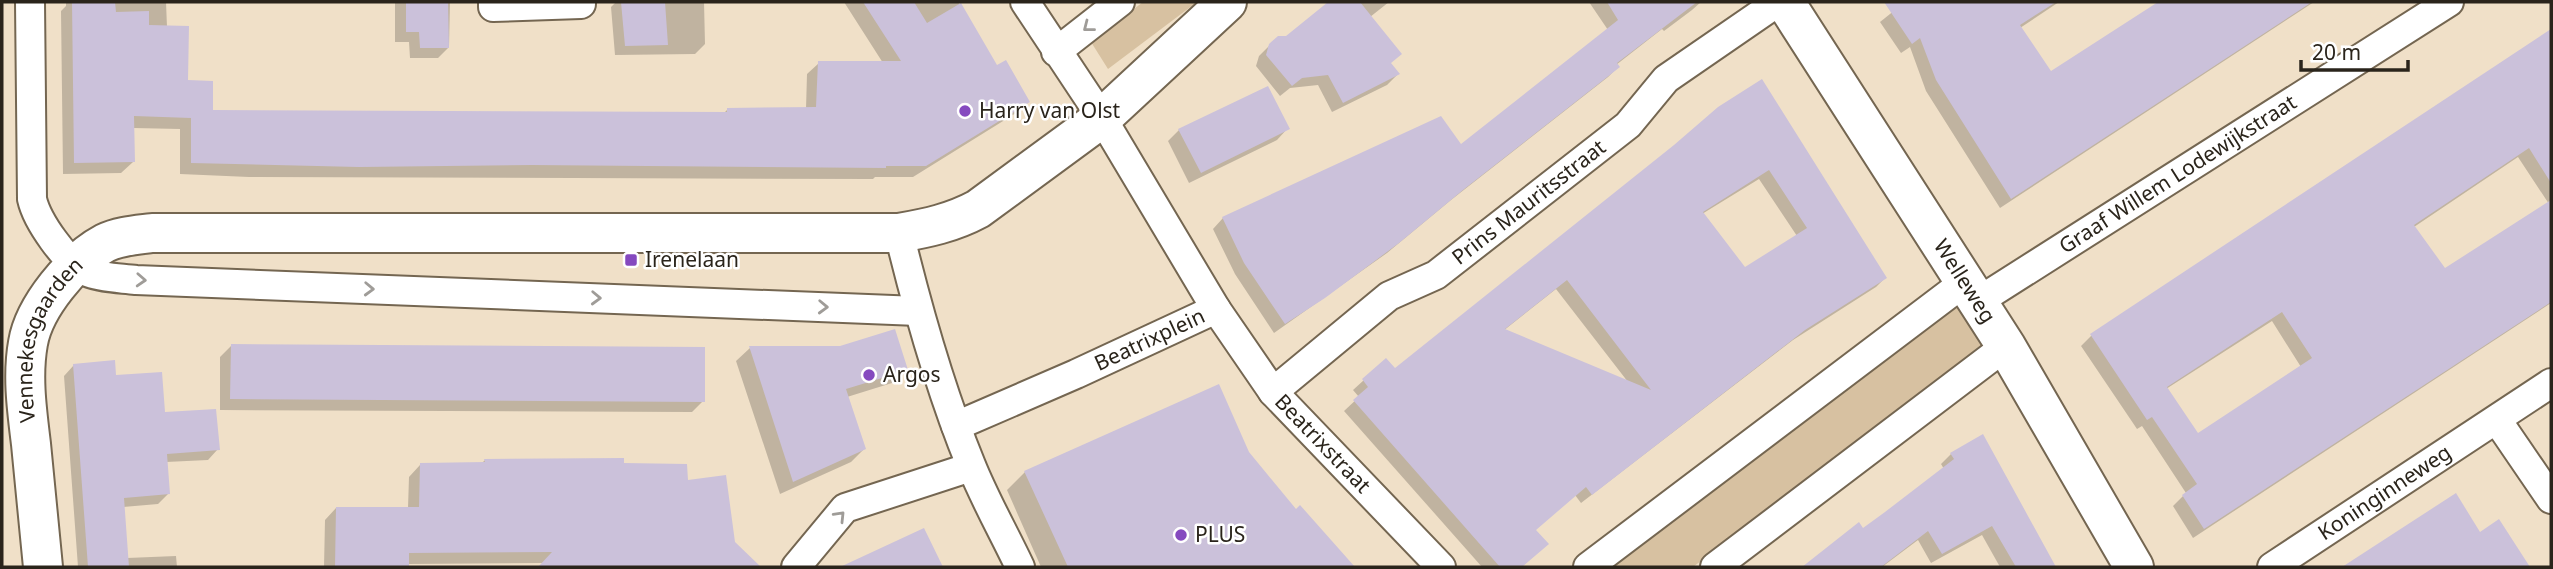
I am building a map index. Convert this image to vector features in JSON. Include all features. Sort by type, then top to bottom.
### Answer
[{"type":"main road","points":[[75,266],[104,244],[119,237],[152,233],[899,233],[935,227],[958,220],[978,209],[1102,118],[1227,2]]},
{"type":"main road","name":"Welleweg","points":[[1785,2],[2006,346],[2134,567]]},
{"type":"main road","name":"Vennekesgaarden","points":[[43,567],[26,399],[28,344],[38,314],[75,266]]},
{"type":"street","name":"Vennekesgaarden","points":[[30,2],[32,200],[35,214],[75,266]]},
{"type":"street","points":[[493,2],[493,6],[581,2]]},
{"type":"street","name":"Beatrixplein","points":[[956,426],[1216,309],[1102,118],[1025,2]]},
{"type":"street","points":[[1056,52],[1121,2]]},
{"type":"street","name":"Prins Mauritsstraat","points":[[1273,392],[1389,296],[1436,275],[1628,124],[1666,79],[1778,2]]},
{"type":"street","name":"Graaf Willem Lodewijkstraat","points":[[1588,567],[1971,292],[2449,2]]},
{"type":"street","points":[[899,233],[918,311],[956,426],[971,467],[1020,567]]},
{"type":"street","points":[[75,266],[89,273],[136,280],[918,311]]},
{"type":"street","name":"Beatrixstraat","points":[[1216,309],[1273,392],[1441,567]]},
{"type":"street","points":[[1715,567],[2006,346]]},
{"type":"street","name":"Koninginneweg","points":[[2272,567],[2551,383]]},
{"type":"street","points":[[2497,420],[2551,499]]},
{"type":"street","points":[[796,567],[845,508],[971,467]]},
{"type":"shaded area","points":[[1143,2],[1197,2],[1108,69],[1091,42]]},
{"type":"shaded area","points":[[1955,293],[1986,343],[1693,567],[1600,567]]},
{"type":"building","points":[[72,2],[115,2],[116,12],[149,11],[149,25],[189,26],[188,80],[213,81],[213,110],[727,112],[727,108],[816,107],[818,61],[901,61],[863,2],[914,2],[927,23],[961,3],[997,65],[1006,60],[1030,102],[926,166],[359,167],[191,163],[191,118],[134,116],[135,162],[74,163]]},
{"type":"building","points":[[406,2],[448,2],[449,48],[420,48],[419,32],[406,32]]},
{"type":"building","points":[[621,2],[665,2],[668,45],[625,46]]},
{"type":"building","points":[[1328,2],[1360,2],[1402,54],[1391,63],[1400,74],[1343,103],[1328,75],[1302,78],[1292,86],[1266,55],[1269,44],[1278,36],[1286,36]]},
{"type":"building","points":[[1607,2],[1697,2],[1617,63],[1620,67],[1399,243],[1285,324],[1244,263],[1222,217],[1441,116],[1461,144],[1618,20]]},
{"type":"building","points":[[1884,2],[2056,2],[2020,25],[2051,71],[2158,2],[2312,2],[2011,199],[1936,80],[1920,38],[1912,44]]},
{"type":"building","points":[[2551,29],[2551,183],[2529,148],[2414,225],[2445,268],[2551,200],[2551,302],[2204,529],[2182,495],[2197,484],[2152,417],[2147,420],[2090,334]],"holes":[[[2282,312],[2312,358],[2198,433],[2167,387]]]},
{"type":"building","points":[[1762,79],[1887,278],[1805,330],[1592,495],[1586,487],[1536,530],[1549,544],[1522,567],[1500,567],[1353,400],[1368,387],[1362,379],[1386,358],[1395,368],[1718,107]],"holes":[[[1769,170],[1807,228],[1745,267],[1703,212]],[[1567,280],[1651,390],[1505,329]]]},
{"type":"building","points":[[1268,86],[1290,129],[1201,173],[1178,129]]},
{"type":"building","points":[[895,329],[908,370],[846,389],[866,449],[793,482],[749,346],[840,346]]},
{"type":"building","points":[[231,344],[705,347],[705,402],[230,399]]},
{"type":"building","points":[[115,360],[116,375],[162,372],[165,412],[216,409],[220,450],[167,454],[170,494],[124,498],[129,567],[88,567],[73,364]]},
{"type":"building","points":[[1219,384],[1249,452],[1296,509],[1300,505],[1355,567],[1068,567],[1024,471]]},
{"type":"building","points":[[1983,434],[2056,567],[2016,567],[1992,526],[1942,554],[1928,531],[1881,567],[1802,567],[1859,522],[1863,528],[1885,512],[1954,459],[1950,453]]},
{"type":"building","points":[[624,458],[624,463],[687,464],[688,480],[726,475],[735,542],[761,567],[538,567],[552,552],[409,553],[409,567],[335,567],[336,507],[419,507],[420,463],[485,462],[484,459]]},
{"type":"building","points":[[2456,493],[2480,532],[2499,519],[2530,567],[2342,567]]},
{"type":"building","points":[[924,528],[943,567],[840,567]]},
{"type":"place","name":"Harry van Olst","points":[[965,111]]},
{"type":"place","name":"Irenelaan","points":[[631,260]]},
{"type":"place","name":"Argos","points":[[869,375]]},
{"type":"place","name":"PLUS","points":[[1181,535]]}]
